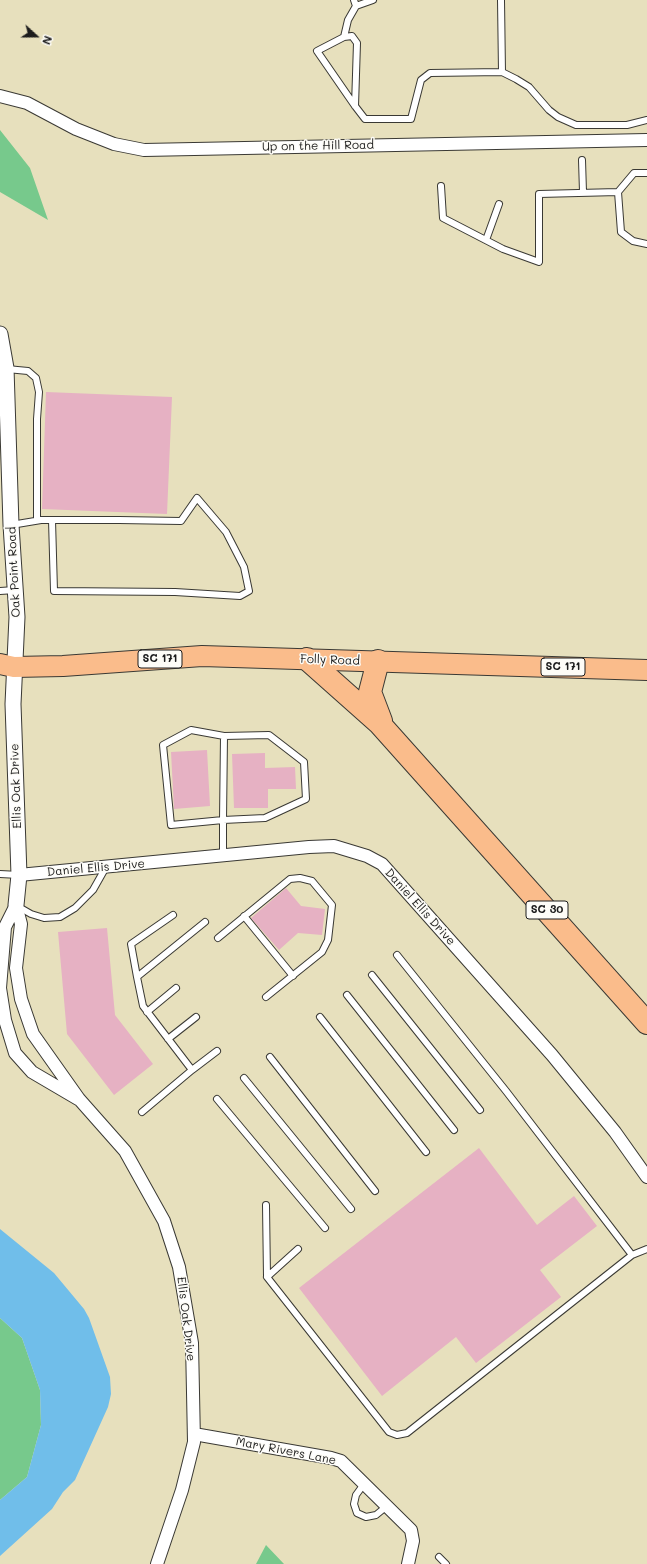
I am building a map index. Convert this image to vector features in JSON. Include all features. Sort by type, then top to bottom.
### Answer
[{"type":"highway","name":"SC 30","points":[[307,659],[355,700],[384,728],[647,1023]]},
{"type":"highway","points":[[378,661],[370,692],[384,728]]},
{"type":"main road","name":"Folly Road","points":[[5,669],[116,663],[184,656],[647,670]]},
{"type":"street","name":"Up on the Hill Road","points":[[0,96],[27,103],[76,129],[114,144],[144,150],[647,140]]},
{"type":"street","name":"Oak Point Road","points":[[0,333],[6,368],[11,525],[17,617],[5,669]]},
{"type":"street","name":"Ellis Oak Drive","points":[[5,669],[13,704],[19,875],[16,905],[4,927],[0,988],[5,1020],[15,1053],[32,1072],[79,1099]]},
{"type":"street","name":"Daniel Ellis Drive","points":[[19,875],[223,855],[334,846],[367,856],[382,864],[552,1055],[615,1132],[647,1177]]},
{"type":"street","name":"Ellis Oak Drive","points":[[16,905],[22,924],[16,968],[21,999],[33,1034],[79,1099],[125,1151],[164,1221],[179,1267],[192,1344],[194,1442],[182,1490],[157,1564]]},
{"type":"street","name":"Mary Rivers Lane","points":[[194,1434],[341,1461],[411,1530],[413,1541],[408,1564]]},
{"type":"lane","points":[[344,37],[348,20],[355,3],[373,0]]},
{"type":"lane","points":[[501,0],[502,72]]},
{"type":"lane","points":[[356,106],[357,43],[352,36],[344,37],[317,51],[365,119],[411,119],[421,80],[430,73],[502,72],[529,87],[549,110],[558,117],[576,125],[627,125],[641,123],[647,120]]},
{"type":"lane","points":[[582,160],[583,192]]},
{"type":"lane","points":[[647,173],[634,173],[618,192],[621,232],[633,241],[647,244]]},
{"type":"lane","points":[[441,186],[443,218],[503,249],[539,262],[539,194],[618,192]]},
{"type":"lane","points":[[486,240],[499,204]]},
{"type":"lane","points":[[6,368],[28,371],[36,378],[39,392],[37,419],[37,520]]},
{"type":"lane","points":[[11,525],[37,520],[52,520],[181,521],[198,498],[226,532],[244,567],[249,591],[240,596],[175,592],[54,591],[52,520]]},
{"type":"lane","points":[[0,591],[16,590]]},
{"type":"lane","points":[[191,730],[224,736],[269,735],[275,739],[304,762],[306,799],[265,818],[171,825],[163,745],[191,730]]},
{"type":"lane","points":[[223,855],[224,736]]},
{"type":"lane","points":[[16,905],[31,914],[44,918],[60,917],[75,908],[93,890],[106,867]]},
{"type":"lane","points":[[0,874],[19,875]]},
{"type":"lane","points":[[218,938],[290,879],[300,878],[312,881],[332,905],[328,940],[322,952],[266,997]]},
{"type":"lane","points":[[173,915],[131,944],[142,1006],[192,1070]]},
{"type":"lane","points":[[244,916],[293,976]]},
{"type":"lane","points":[[137,977],[205,922]]},
{"type":"lane","points":[[397,955],[506,1091],[632,1255]]},
{"type":"lane","points":[[372,975],[480,1110]]},
{"type":"lane","points":[[147,1012],[176,988]]},
{"type":"lane","points":[[347,995],[454,1130]]},
{"type":"lane","points":[[168,1039],[196,1017]]},
{"type":"lane","points":[[320,1017],[426,1152]]},
{"type":"lane","points":[[142,1112],[217,1051]]},
{"type":"lane","points":[[270,1056],[375,1191]]},
{"type":"lane","points":[[244,1078],[351,1209]]},
{"type":"lane","points":[[217,1099],[325,1228]]},
{"type":"lane","points":[[266,1206],[266,1277],[389,1432],[398,1436],[407,1432],[632,1255],[647,1249]]},
{"type":"lane","points":[[266,1277],[298,1249]]},
{"type":"lane","points":[[364,1484],[356,1495],[354,1504],[357,1513],[366,1517],[376,1515],[387,1506]]},
{"type":"lane","points":[[439,1557],[446,1564]]},
{"type":"green space","points":[[0,130],[30,168],[48,220],[0,192]]},
{"type":"green space","points":[[0,1318],[22,1338],[40,1390],[41,1425],[27,1477],[0,1500]]},
{"type":"green space","points":[[266,1545],[284,1564],[256,1564]]},
{"type":"water","points":[[0,1229],[54,1273],[84,1309],[89,1318],[110,1377],[111,1394],[108,1407],[75,1480],[63,1492],[52,1509],[0,1556],[0,1500],[27,1477],[41,1425],[40,1390],[22,1338],[0,1318]]},
{"type":"building","points":[[46,392],[172,397],[167,514],[42,509]]},
{"type":"building","points":[[207,750],[210,806],[174,809],[171,752]]},
{"type":"building","points":[[265,753],[265,768],[295,767],[296,789],[268,789],[268,808],[234,808],[232,754]]},
{"type":"building","points":[[286,888],[301,906],[325,909],[322,935],[298,933],[279,950],[251,918]]},
{"type":"building","points":[[107,928],[115,1015],[153,1064],[114,1095],[67,1034],[58,932]]},
{"type":"building","points":[[479,1148],[537,1225],[574,1196],[597,1226],[540,1270],[561,1297],[476,1363],[456,1337],[382,1396],[299,1288]]}]
